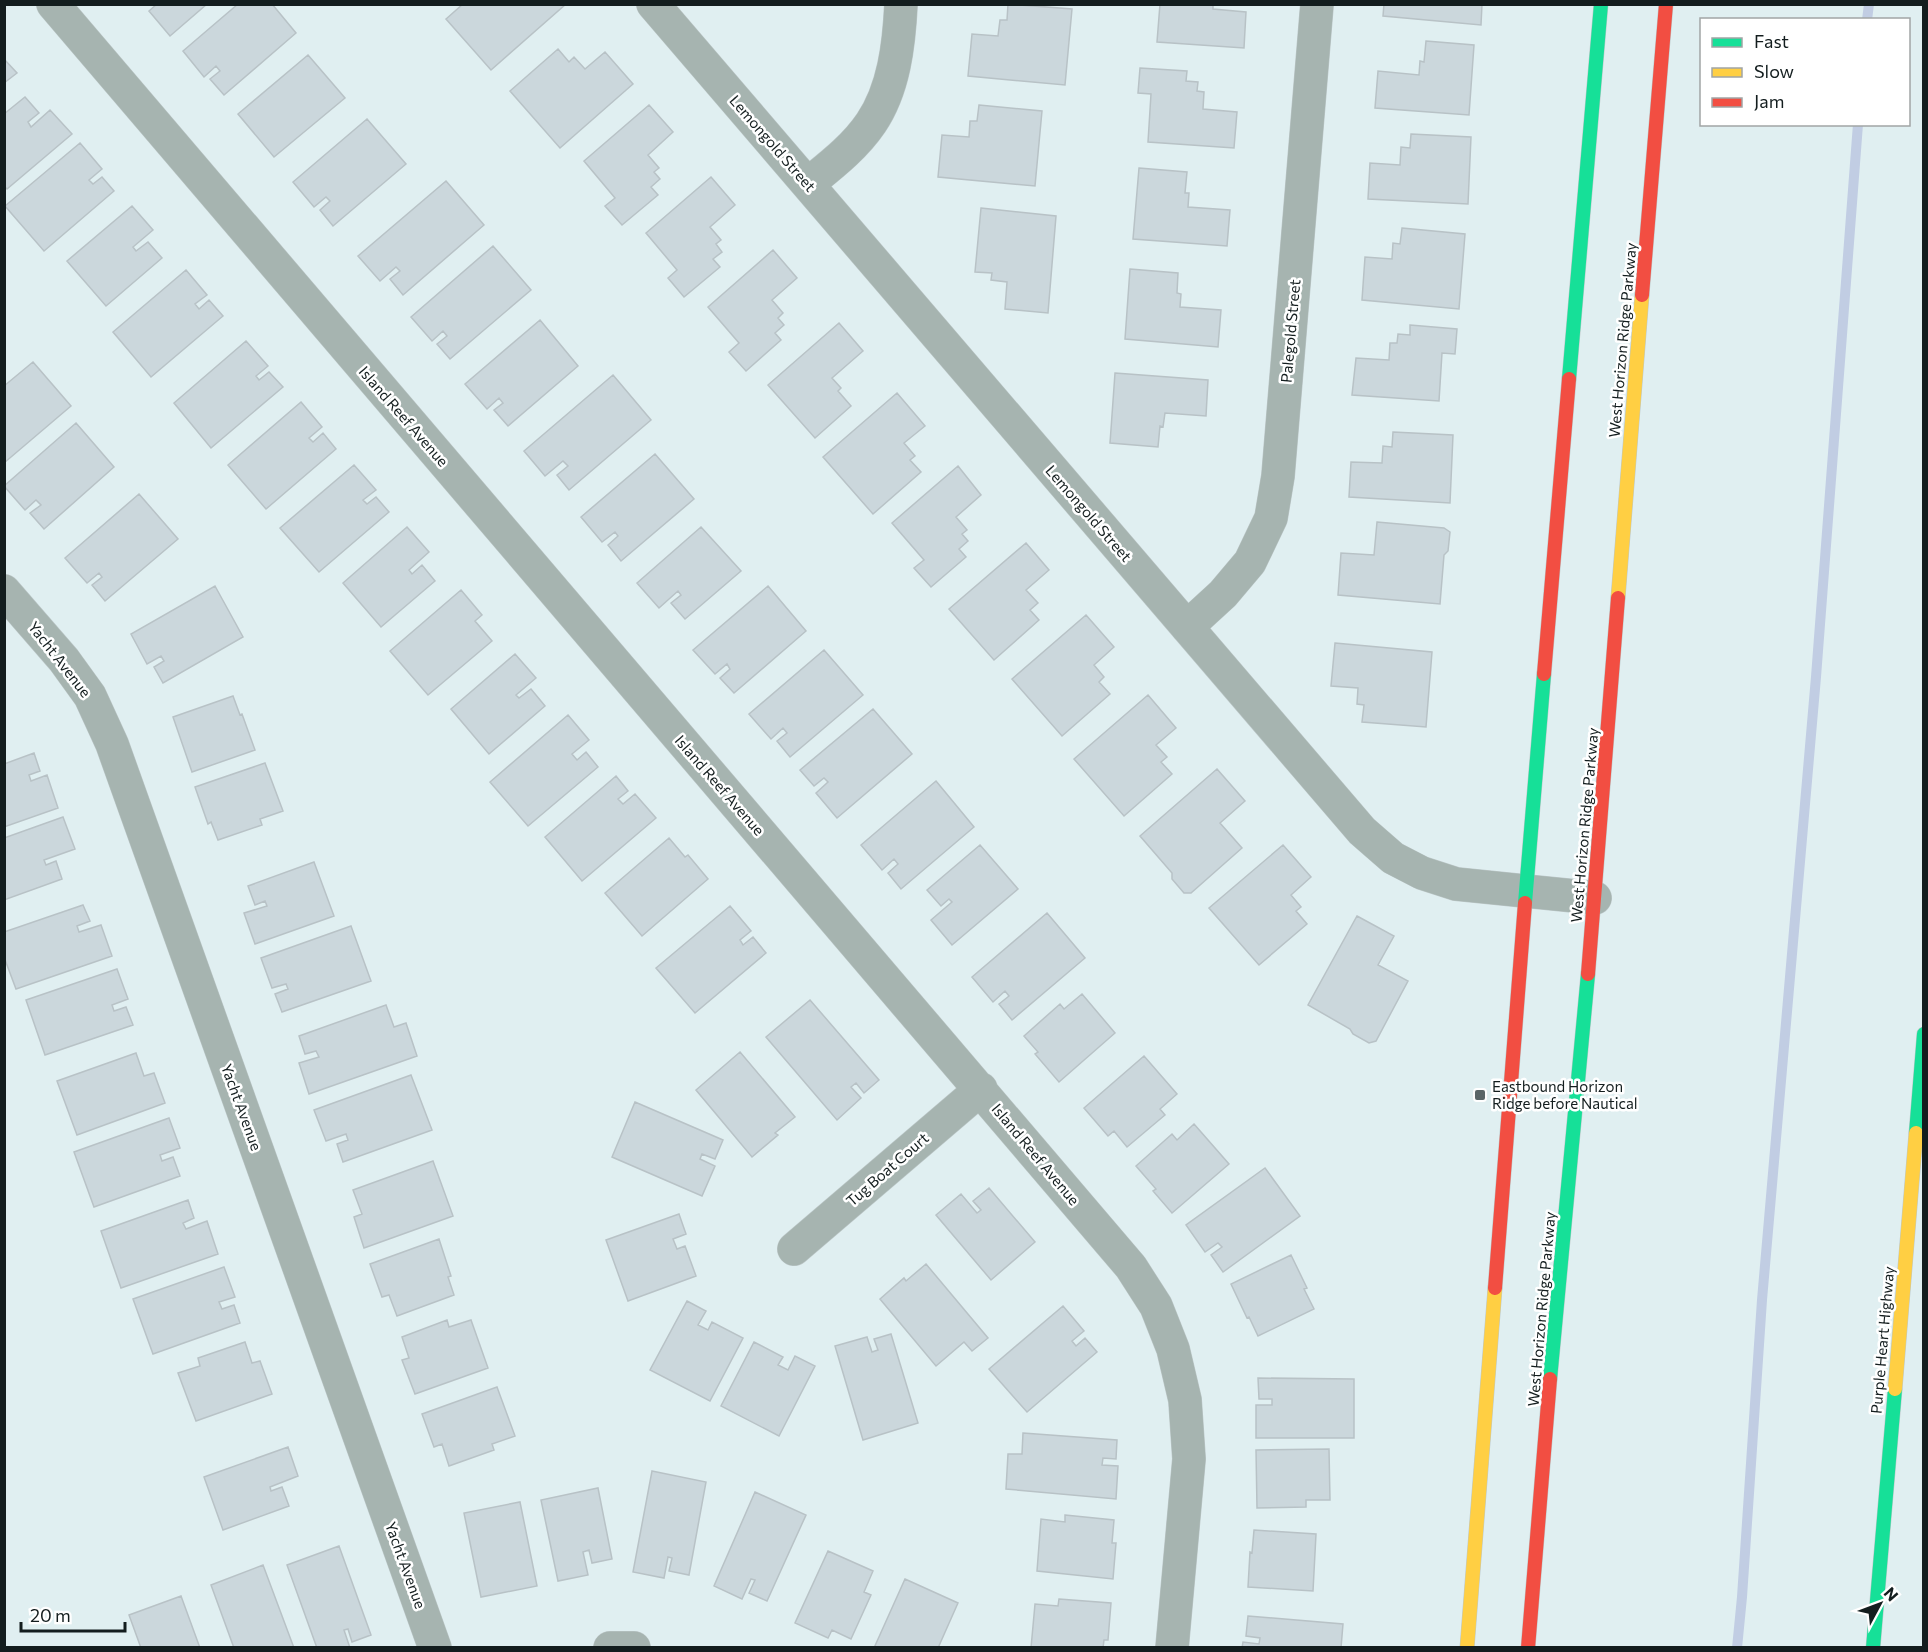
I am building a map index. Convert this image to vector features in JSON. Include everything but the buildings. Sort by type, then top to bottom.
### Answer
[{"type":"main road","points":[[1467,1647],[1601,4]]},
{"type":"main road","name":"West Horizon Ridge Parkway","points":[[1528,1647],[1552,1358],[1595,898],[1666,4]]},
{"type":"main road","name":"Purple Heart Highway","points":[[1873,1647],[1923,1034]]},
{"type":"street","name":"Island Reef Avenue","points":[[53,4],[1131,1267],[1156,1306],[1173,1349],[1185,1400],[1189,1459],[1172,1647]]},
{"type":"street","name":"Lemongold Street","points":[[653,4],[1362,831],[1393,858],[1422,873],[1456,884],[1595,898]]},
{"type":"street","points":[[808,184],[848,151],[871,123],[886,93],[894,67],[901,4]]},
{"type":"street","name":"Palegold Street","points":[[1187,627],[1223,594],[1250,562],[1271,518],[1278,477],[1317,4]]},
{"type":"street","name":"Yacht Avenue","points":[[4,591],[64,660],[90,696],[112,744],[435,1647]]},
{"type":"street","name":"Tug Boat Court","points":[[794,1249],[981,1089]]},
{"type":"street","points":[[610,1647],[634,1647]]},
{"type":"waterway","points":[[1867,18],[1869,4]]},
{"type":"waterway","points":[[1737,1648],[1762,1300],[1816,677],[1858,126]]},
{"type":"traffic: fast","points":[[1569,379],[1601,4]]},
{"type":"traffic: fast","points":[[1525,903],[1544,674]]},
{"type":"traffic: fast","points":[[1550,1379],[1588,974]]},
{"type":"traffic: fast","points":[[1916,1133],[1924,1034]]},
{"type":"traffic: fast","points":[[1873,1648],[1895,1389]]},
{"type":"traffic: slow","points":[[1618,598],[1642,295]]},
{"type":"traffic: slow","points":[[1895,1389],[1916,1133]]},
{"type":"traffic: slow","points":[[1467,1648],[1495,1288]]},
{"type":"traffic: jam","points":[[1642,295],[1666,4]]},
{"type":"traffic: jam","points":[[1544,674],[1569,379]]},
{"type":"traffic: jam","points":[[1588,974],[1618,598]]},
{"type":"traffic: jam","points":[[1495,1288],[1525,903]]},
{"type":"traffic: jam","points":[[1528,1648],[1550,1379]]},
{"type":"place","name":"Eastbound Horizon Ridge before Nautical","points":[[1480,1095]]}]
